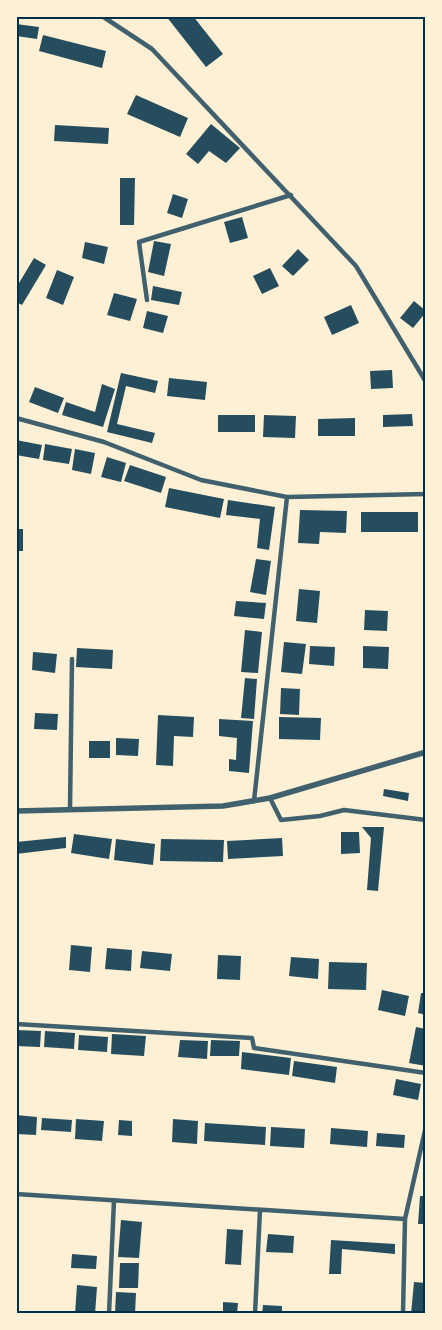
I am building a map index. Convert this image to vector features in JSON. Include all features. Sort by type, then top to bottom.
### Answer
[{"type":"street","points":[[102,16],[152,49],[356,266],[426,382]]},
{"type":"street","points":[[147,300],[139,242],[291,196]]},
{"type":"street","points":[[16,418],[104,442],[201,480],[287,498],[426,494]]},
{"type":"street","points":[[254,801],[287,498]]},
{"type":"street","points":[[70,809],[72,659]]},
{"type":"street","points":[[16,811],[223,806],[270,798],[426,752]]},
{"type":"street","points":[[270,798],[281,820],[320,816],[344,810],[426,820]]},
{"type":"street","points":[[16,1024],[252,1038],[254,1048],[426,1073]]},
{"type":"street","points":[[403,1314],[405,1219],[426,1126]]},
{"type":"street","points":[[16,1194],[405,1219]]},
{"type":"street","points":[[109,1314],[114,1200]]},
{"type":"street","points":[[255,1314],[260,1210]]},
{"type":"building","points":[[166,16],[193,16],[223,54],[206,67]]},
{"type":"building","points":[[16,24],[39,27],[37,39],[16,36]]},
{"type":"building","points":[[43,35],[106,51],[102,68],[39,51]]},
{"type":"building","points":[[136,95],[188,118],[180,137],[127,114]]},
{"type":"building","points":[[211,124],[240,148],[226,163],[209,151],[198,164],[186,154]]},
{"type":"building","points":[[55,125],[109,128],[108,144],[54,141]]},
{"type":"building","points":[[120,178],[135,178],[134,225],[120,225]]},
{"type":"building","points":[[173,194],[188,199],[182,218],[167,213]]},
{"type":"building","points":[[242,217],[248,238],[230,243],[224,222]]},
{"type":"building","points":[[154,241],[171,244],[164,276],[148,272]]},
{"type":"building","points":[[85,242],[108,247],[104,264],[82,258]]},
{"type":"building","points":[[298,249],[309,260],[293,276],[282,266]]},
{"type":"building","points":[[34,258],[46,265],[22,305],[16,302],[16,288]]},
{"type":"building","points":[[270,268],[279,286],[262,294],[253,276]]},
{"type":"building","points":[[57,270],[74,277],[63,305],[46,298]]},
{"type":"building","points":[[153,286],[182,292],[179,305],[151,300]]},
{"type":"building","points":[[114,293],[137,299],[130,321],[107,315]]},
{"type":"building","points":[[414,301],[426,312],[413,328],[400,318]]},
{"type":"building","points":[[351,305],[359,323],[332,335],[324,317]]},
{"type":"building","points":[[147,311],[168,316],[163,333],[143,328]]},
{"type":"building","points":[[392,370],[393,388],[371,389],[370,371]]},
{"type":"building","points":[[121,373],[158,381],[155,393],[126,386],[117,424],[155,433],[152,443],[107,432]]},
{"type":"building","points":[[169,378],[207,382],[205,400],[167,396]]},
{"type":"building","points":[[102,384],[115,389],[103,427],[62,415],[66,402],[95,412]]},
{"type":"building","points":[[35,387],[64,398],[58,413],[29,402]]},
{"type":"building","points":[[412,414],[413,426],[383,427],[383,415]]},
{"type":"building","points":[[218,415],[255,415],[255,432],[218,432]]},
{"type":"building","points":[[264,415],[296,416],[295,438],[263,437]]},
{"type":"building","points":[[355,418],[355,436],[318,436],[318,419]]},
{"type":"building","points":[[16,440],[42,445],[39,459],[16,455]]},
{"type":"building","points":[[45,444],[72,449],[69,464],[43,460]]},
{"type":"building","points":[[75,449],[95,453],[91,474],[72,470]]},
{"type":"building","points":[[107,457],[126,463],[121,482],[101,477]]},
{"type":"building","points":[[130,465],[166,477],[161,493],[124,481]]},
{"type":"building","points":[[169,488],[224,499],[220,518],[165,507]]},
{"type":"building","points":[[228,500],[275,507],[269,550],[257,548],[260,519],[226,515]]},
{"type":"building","points":[[300,510],[347,511],[346,533],[320,532],[319,544],[298,543]]},
{"type":"building","points":[[361,512],[418,512],[418,532],[361,532]]},
{"type":"building","points":[[16,529],[23,529],[23,551],[16,551]]},
{"type":"building","points":[[256,559],[271,561],[266,595],[250,592]]},
{"type":"building","points":[[299,589],[320,591],[317,623],[296,621]]},
{"type":"building","points":[[236,601],[266,603],[264,619],[234,616]]},
{"type":"building","points":[[365,610],[388,611],[387,631],[364,630]]},
{"type":"building","points":[[245,630],[262,632],[258,673],[241,672]]},
{"type":"building","points":[[284,642],[306,644],[302,674],[281,672]]},
{"type":"building","points":[[310,646],[335,647],[334,666],[309,664]]},
{"type":"building","points":[[363,646],[389,647],[388,669],[363,668]]},
{"type":"building","points":[[77,648],[113,650],[112,669],[76,667]]},
{"type":"building","points":[[33,652],[57,654],[55,673],[32,670]]},
{"type":"building","points":[[245,678],[257,679],[254,719],[241,718]]},
{"type":"building","points":[[281,688],[300,689],[299,715],[280,714]]},
{"type":"building","points":[[35,713],[58,714],[57,730],[34,729]]},
{"type":"building","points":[[158,715],[194,717],[193,737],[174,736],[173,766],[156,765]]},
{"type":"building","points":[[279,717],[321,718],[320,740],[279,739]]},
{"type":"building","points":[[219,719],[253,721],[249,773],[229,771],[229,759],[236,760],[237,738],[219,736]]},
{"type":"building","points":[[116,738],[139,739],[138,756],[116,755]]},
{"type":"building","points":[[89,741],[110,741],[110,758],[89,758]]},
{"type":"building","points":[[384,789],[409,793],[408,801],[383,796]]},
{"type":"building","points":[[362,827],[384,827],[378,891],[367,890],[371,838]]},
{"type":"building","points":[[341,832],[359,832],[360,853],[341,854]]},
{"type":"building","points":[[74,834],[112,839],[109,859],[71,853]]},
{"type":"building","points":[[66,837],[66,848],[16,854],[16,842]]},
{"type":"building","points":[[282,838],[283,856],[228,859],[227,841]]},
{"type":"building","points":[[116,839],[155,844],[153,865],[114,860]]},
{"type":"building","points":[[161,839],[224,840],[223,862],[160,861]]},
{"type":"building","points":[[71,945],[92,947],[90,972],[69,970]]},
{"type":"building","points":[[107,948],[132,950],[131,971],[105,969]]},
{"type":"building","points":[[142,951],[172,954],[170,971],[140,968]]},
{"type":"building","points":[[218,955],[241,956],[240,980],[217,979]]},
{"type":"building","points":[[291,957],[319,959],[318,979],[289,976]]},
{"type":"building","points":[[329,962],[367,963],[366,990],[328,989]]},
{"type":"building","points":[[382,990],[409,996],[405,1016],[378,1010]]},
{"type":"building","points":[[421,993],[426,993],[426,1015],[418,1013]]},
{"type":"building","points":[[416,1027],[426,1029],[426,1066],[409,1063]]},
{"type":"building","points":[[16,1030],[41,1031],[40,1047],[16,1046]]},
{"type":"building","points":[[45,1031],[75,1033],[74,1049],[44,1047]]},
{"type":"building","points":[[112,1034],[146,1036],[144,1056],[111,1054]]},
{"type":"building","points":[[79,1035],[108,1037],[107,1052],[78,1050]]},
{"type":"building","points":[[180,1040],[208,1041],[207,1059],[178,1057]]},
{"type":"building","points":[[211,1040],[240,1041],[239,1056],[210,1056]]},
{"type":"building","points":[[242,1052],[291,1058],[289,1075],[241,1069]]},
{"type":"building","points":[[294,1061],[337,1067],[335,1083],[292,1076]]},
{"type":"building","points":[[396,1079],[421,1084],[418,1100],[393,1095]]},
{"type":"building","points":[[16,1115],[37,1117],[36,1135],[16,1134]]},
{"type":"building","points":[[42,1118],[72,1120],[71,1132],[41,1130]]},
{"type":"building","points":[[76,1119],[104,1121],[102,1141],[75,1139]]},
{"type":"building","points":[[173,1119],[198,1121],[197,1144],[172,1142]]},
{"type":"building","points":[[119,1120],[132,1121],[132,1136],[118,1135]]},
{"type":"building","points":[[205,1123],[266,1127],[265,1145],[204,1141]]},
{"type":"building","points":[[271,1127],[305,1129],[304,1148],[270,1146]]},
{"type":"building","points":[[331,1128],[368,1131],[367,1147],[330,1144]]},
{"type":"building","points":[[377,1133],[405,1135],[404,1148],[376,1146]]},
{"type":"building","points":[[420,1196],[426,1196],[426,1224],[418,1224]]},
{"type":"building","points":[[121,1220],[142,1222],[139,1258],[118,1257]]},
{"type":"building","points":[[227,1229],[243,1230],[241,1265],[225,1264]]},
{"type":"building","points":[[268,1234],[294,1236],[293,1253],[266,1252]]},
{"type":"building","points":[[331,1240],[395,1244],[395,1254],[342,1249],[341,1274],[329,1274]]},
{"type":"building","points":[[72,1254],[97,1256],[96,1269],[71,1268]]},
{"type":"building","points":[[120,1263],[139,1263],[138,1288],[119,1288]]},
{"type":"building","points":[[414,1282],[426,1283],[426,1314],[411,1314]]},
{"type":"building","points":[[77,1285],[97,1287],[95,1314],[75,1314]]},
{"type":"building","points":[[116,1292],[136,1293],[135,1314],[115,1314]]},
{"type":"building","points":[[223,1302],[238,1303],[237,1314],[223,1314]]},
{"type":"building","points":[[263,1305],[282,1306],[282,1314],[262,1314]]}]
